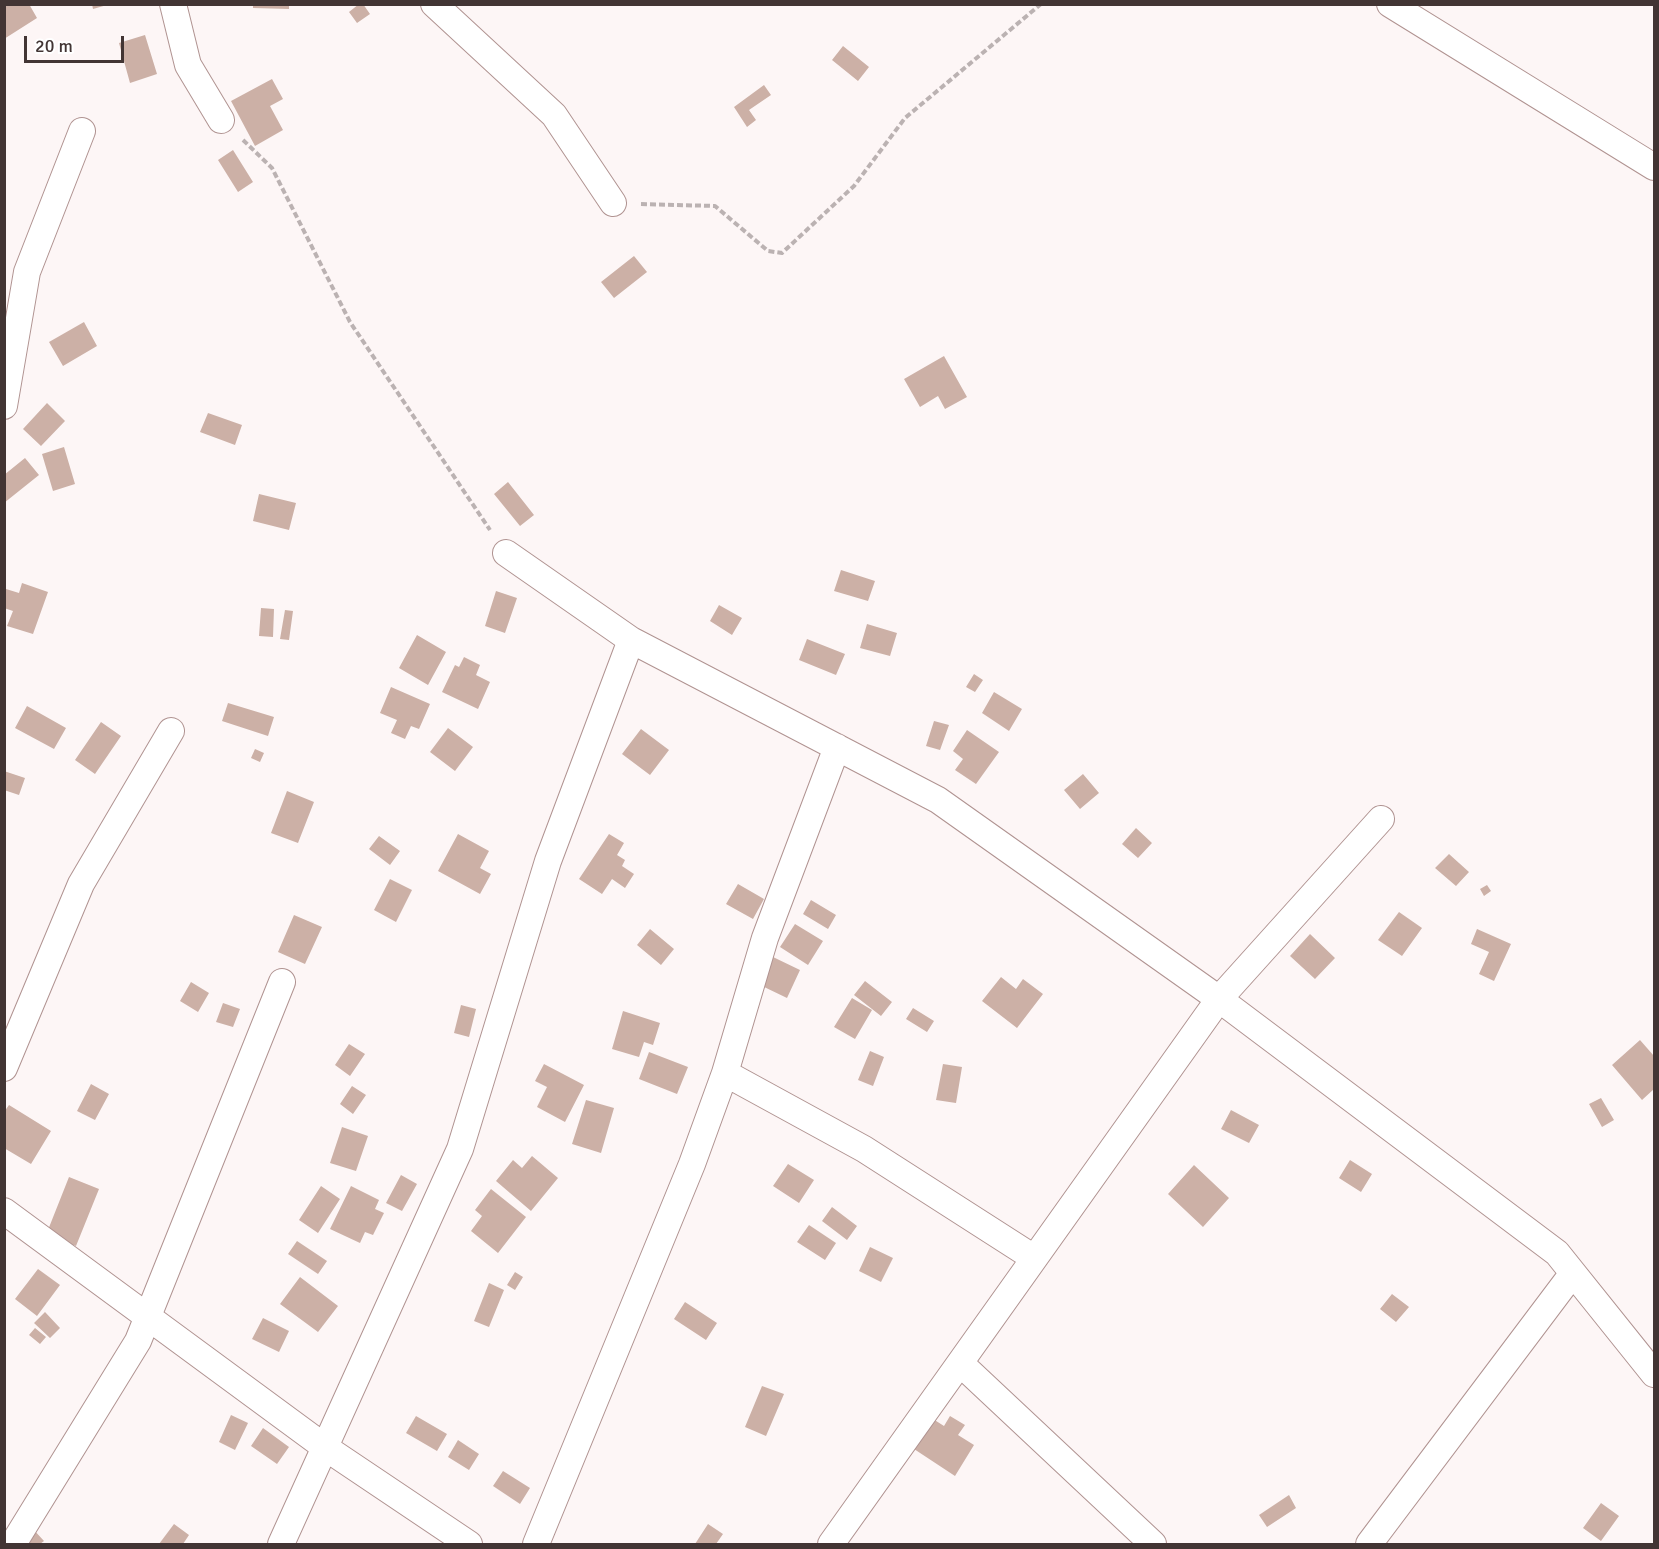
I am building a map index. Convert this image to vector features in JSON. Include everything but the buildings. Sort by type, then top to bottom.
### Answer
[{"type":"street","points":[[173,4],[188,65],[221,120]]},
{"type":"street","points":[[1390,4],[1654,167]]},
{"type":"street","points":[[444,8],[554,116],[613,203]]},
{"type":"street","points":[[4,406],[27,272],[82,131]]},
{"type":"street","points":[[506,553],[631,640],[938,800],[1219,999],[1557,1253],[1654,1374]]},
{"type":"street","points":[[281,1545],[460,1149],[548,861],[631,640]]},
{"type":"street","points":[[4,1068],[81,884],[171,731]]},
{"type":"street","points":[[536,1545],[692,1164],[725,1073],[765,938],[837,747]]},
{"type":"street","points":[[831,1545],[1219,999],[1382,819]]},
{"type":"street","points":[[13,1545],[138,1341],[282,982]]},
{"type":"street","points":[[725,1073],[864,1149],[1035,1258]]},
{"type":"street","points":[[4,1211],[326,1448],[469,1545]]},
{"type":"street","points":[[1369,1545],[1573,1273]]},
{"type":"street","points":[[960,1363],[1153,1545]]},
{"type":"path","points":[[613,203],[715,206],[768,251],[782,253],[854,186],[905,118],[1041,4]]},
{"type":"path","points":[[221,120],[272,168],[350,322],[506,553]]}]
